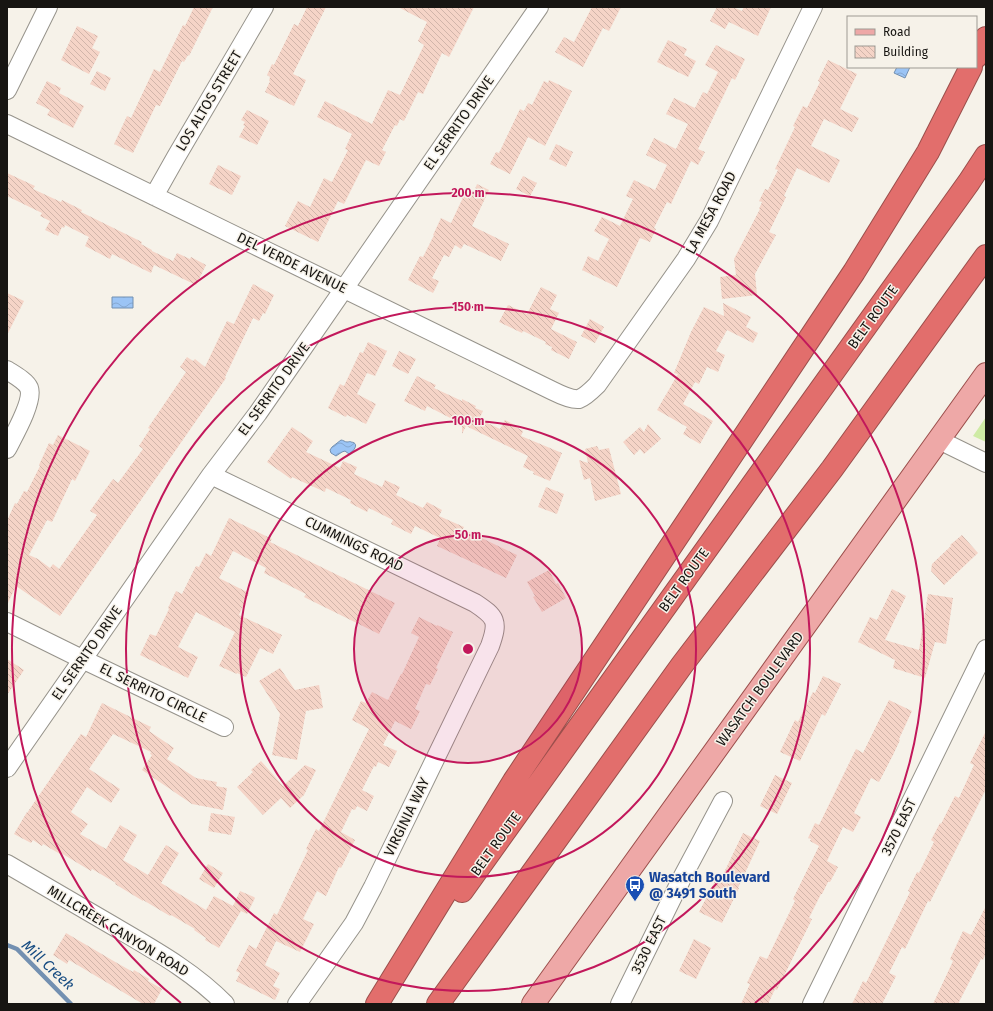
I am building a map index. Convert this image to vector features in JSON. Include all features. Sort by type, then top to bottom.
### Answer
[{"type":"highway","points":[[977,56],[986,38]]},
{"type":"highway","points":[[377,1004],[514,781],[858,265],[928,152],[970,68]]},
{"type":"highway","name":"BELT ROUTE","points":[[382,1004],[964,189],[986,156]]},
{"type":"highway","points":[[438,1004],[682,665],[832,469],[986,256]]},
{"type":"main road","name":"WASATCH BOULEVARD","points":[[539,1002],[986,374]]},
{"type":"street","points":[[7,90],[48,7]]},
{"type":"street","name":"LOS ALTOS STREET","points":[[154,196],[264,7]]},
{"type":"street","name":"EL SERRITO DRIVE","points":[[7,768],[211,475],[258,413],[345,289],[539,7]]},
{"type":"street","name":"LA MESA ROAD","points":[[578,399],[597,385],[698,240],[709,221],[813,7]]},
{"type":"street","name":"DEL VERDE AVENUE","points":[[7,124],[553,391],[570,398],[578,399]]},
{"type":"street","points":[[7,370],[24,381],[29,388],[26,410],[7,449]]},
{"type":"street","points":[[939,440],[986,463]]},
{"type":"street","name":"CUMMINGS ROAD","points":[[211,475],[475,603],[489,613],[494,619]]},
{"type":"street","name":"VIRGINIA WAY","points":[[297,1004],[354,923],[373,888],[490,646],[495,627],[494,619]]},
{"type":"street","points":[[7,622],[82,659]]},
{"type":"street","name":"3570 EAST","points":[[812,1004],[986,649]]},
{"type":"street","name":"EL SERRITO CIRCLE","points":[[82,659],[224,727]]},
{"type":"street","name":"3530 EAST","points":[[620,1004],[683,876],[723,801]]},
{"type":"street","name":"MILLCREEK CANYON ROAD","points":[[7,864],[152,949],[217,995],[225,1004]]},
{"type":"green space","points":[[986,417],[986,442],[973,436]]},
{"type":"water","points":[[896,68],[910,68],[905,78],[894,73]]},
{"type":"water","points":[[112,297],[133,297],[133,308],[112,308]]},
{"type":"water","points":[[341,440],[354,443],[356,445],[353,451],[349,454],[345,451],[336,456],[331,453],[330,450]]},
{"type":"building","points":[[194,7],[213,7],[189,56],[188,55],[184,62],[182,61],[160,106],[156,105],[133,153],[114,144],[127,116],[131,118],[154,69],[160,72],[183,25],[185,26]]},
{"type":"building","points":[[307,7],[326,7],[293,74],[306,80],[294,106],[265,92],[270,81],[270,77],[267,75],[272,64],[274,65],[294,24],[298,26]]},
{"type":"building","points":[[398,7],[474,7],[449,57],[442,53],[423,94],[418,92],[404,121],[400,119],[397,126],[395,125],[382,150],[386,152],[379,166],[366,160],[344,204],[338,201],[318,242],[285,226],[298,201],[310,207],[324,178],[332,182],[348,150],[345,149],[352,134],[317,117],[325,101],[372,124],[388,90],[400,95],[424,45],[418,41],[427,22]]},
{"type":"building","points":[[592,7],[621,7],[609,31],[603,28],[583,67],[555,52],[564,37],[574,42]]},
{"type":"building","points":[[717,7],[733,7],[742,11],[744,7],[771,7],[758,36],[729,22],[725,29],[710,21]]},
{"type":"building","points":[[77,26],[98,36],[92,48],[100,52],[89,74],[61,60]]},
{"type":"building","points":[[668,40],[687,49],[684,55],[696,61],[688,77],[657,62]]},
{"type":"building","points":[[716,45],[745,59],[735,80],[732,78],[698,149],[705,152],[698,165],[691,161],[671,204],[667,202],[654,228],[656,229],[650,242],[640,238],[617,287],[582,270],[588,256],[598,261],[609,239],[594,231],[602,217],[620,226],[633,199],[626,196],[634,180],[655,190],[667,165],[646,155],[654,138],[676,149],[688,124],[666,114],[674,98],[695,108],[703,92],[707,94],[718,72],[705,65]]},
{"type":"building","points":[[828,60],[857,74],[840,109],[859,118],[852,132],[824,119],[811,146],[840,160],[829,183],[797,168],[784,196],[786,197],[769,232],[776,235],[755,274],[757,295],[722,299],[720,277],[736,275],[734,259],[760,209],[762,202],[759,201],[765,189],[768,190],[778,170],[775,169],[795,127],[793,126],[803,106],[807,108],[820,82],[818,81]]},
{"type":"building","points":[[97,71],[111,78],[105,91],[90,84]]},
{"type":"building","points":[[549,80],[572,91],[545,146],[528,137],[510,174],[490,164],[496,152],[499,153],[520,109],[524,111],[528,103],[532,105],[544,81],[548,83]]},
{"type":"building","points":[[47,81],[61,88],[59,93],[84,106],[73,128],[47,115],[50,110],[36,103]]},
{"type":"building","points":[[247,110],[269,121],[257,145],[239,137],[245,126],[243,125],[245,122],[241,120]]},
{"type":"building","points":[[556,144],[573,152],[566,167],[549,159]]},
{"type":"building","points":[[218,165],[241,176],[232,195],[209,184]]},
{"type":"building","points":[[7,173],[35,186],[33,189],[61,202],[62,200],[82,210],[81,212],[142,242],[141,244],[152,251],[173,261],[177,253],[190,259],[191,257],[206,265],[196,285],[154,265],[151,273],[112,254],[110,259],[85,246],[89,237],[65,225],[64,228],[62,227],[58,236],[45,230],[50,221],[40,216],[42,213],[7,196]]},
{"type":"building","points":[[523,176],[537,183],[530,196],[516,189]]},
{"type":"building","points":[[477,184],[489,190],[472,226],[509,244],[501,261],[464,244],[461,249],[455,245],[449,257],[444,255],[432,278],[439,281],[433,293],[408,280],[420,256],[423,257],[441,218],[451,223],[467,189],[474,192]]},
{"type":"building","points":[[253,284],[274,295],[265,314],[263,313],[259,321],[253,318],[225,377],[226,378],[60,616],[16,586],[7,605],[7,521],[15,503],[17,504],[24,491],[27,492],[40,466],[39,465],[49,443],[53,445],[58,435],[90,451],[75,481],[72,479],[52,522],[47,520],[29,555],[38,559],[50,568],[53,564],[59,569],[97,515],[90,511],[113,479],[118,483],[143,449],[139,446],[150,429],[148,428],[186,372],[180,367],[187,357],[193,361],[195,359],[205,367],[227,321],[234,324]]},
{"type":"building","points":[[541,287],[557,295],[550,309],[559,313],[551,329],[577,342],[569,359],[551,350],[552,347],[545,344],[546,342],[499,322],[508,305],[527,314]]},
{"type":"building","points":[[7,293],[24,301],[7,335]]},
{"type":"building","points":[[723,303],[751,317],[746,327],[758,333],[753,343],[727,330],[716,351],[725,355],[718,372],[707,367],[699,384],[695,382],[683,404],[713,421],[700,444],[683,434],[687,427],[657,410],[678,374],[674,373],[691,332],[704,307],[724,316]]},
{"type":"building","points":[[590,319],[604,327],[595,343],[581,336]]},
{"type":"building","points":[[368,342],[387,351],[375,376],[367,373],[357,394],[376,404],[366,424],[347,415],[346,417],[328,408],[340,384],[344,386],[360,352],[363,353]]},
{"type":"building","points":[[399,351],[416,359],[408,374],[392,366]]},
{"type":"building","points":[[417,376],[436,385],[434,388],[476,406],[475,408],[483,411],[479,419],[500,429],[505,420],[523,431],[521,436],[562,453],[550,481],[533,474],[534,472],[523,467],[528,456],[466,426],[462,434],[462,424],[427,406],[425,411],[404,401]]},
{"type":"building","points":[[648,424],[661,439],[644,454],[640,449],[634,455],[623,442],[640,427],[644,432]]},
{"type":"building","points":[[292,427],[313,441],[306,452],[340,468],[343,461],[357,467],[354,474],[382,487],[385,480],[400,487],[396,495],[423,508],[427,502],[442,510],[439,516],[464,527],[463,529],[517,555],[506,578],[437,546],[440,538],[415,526],[411,534],[391,524],[393,520],[369,508],[367,512],[350,503],[351,500],[326,488],[325,492],[292,477],[291,479],[267,462]]},
{"type":"building","points":[[597,446],[599,450],[609,448],[621,494],[595,501],[590,478],[584,480],[579,460],[588,463],[585,449]]},
{"type":"building","points":[[546,487],[564,494],[557,514],[538,507]]},
{"type":"building","points":[[229,518],[272,539],[270,542],[395,603],[379,634],[304,597],[306,594],[264,573],[266,568],[233,551],[219,578],[249,593],[239,615],[282,635],[273,654],[260,648],[246,677],[219,666],[235,632],[196,612],[178,647],[198,657],[188,678],[140,655],[150,634],[156,636],[176,591],[182,594],[196,566],[199,567],[206,553],[211,556]]},
{"type":"building","points":[[962,535],[978,553],[944,585],[931,571],[932,564]]},
{"type":"building","points":[[549,570],[556,584],[558,583],[566,598],[542,612],[533,597],[535,596],[527,582]]},
{"type":"building","points":[[892,589],[906,596],[885,640],[919,650],[928,594],[953,598],[946,644],[935,642],[925,678],[893,668],[895,660],[858,642],[870,617],[877,620]]},
{"type":"building","points":[[419,617],[453,632],[436,668],[438,669],[430,685],[426,684],[415,709],[420,711],[411,729],[395,721],[383,745],[397,751],[389,767],[378,762],[376,767],[374,766],[362,790],[374,796],[367,811],[357,806],[355,810],[352,809],[341,832],[355,840],[341,868],[339,867],[326,896],[317,891],[303,919],[314,924],[300,952],[276,941],[265,965],[280,973],[273,986],[280,989],[275,1000],[236,981],[240,973],[236,971],[249,945],[256,949],[274,913],[277,915],[308,850],[306,849],[316,829],[319,831],[369,729],[352,720],[361,701],[366,703],[372,692],[388,700],[419,637],[411,633]]},
{"type":"building","points":[[7,659],[24,670],[7,695]]},
{"type":"building","points":[[280,668],[295,690],[319,685],[323,708],[306,711],[297,760],[272,755],[280,714],[259,681]]},
{"type":"building","points":[[823,676],[841,684],[825,716],[822,714],[800,761],[780,752],[795,720],[798,722]]},
{"type":"building","points":[[889,700],[912,711],[893,755],[879,782],[871,778],[854,813],[861,817],[853,832],[843,827],[827,861],[838,867],[830,882],[828,882],[821,894],[809,918],[812,919],[777,990],[775,989],[768,1004],[741,1004],[750,984],[747,983],[760,956],[767,959],[795,901],[793,899],[819,846],[810,841],[811,839],[808,838],[815,823],[819,825],[856,749],[863,753]]},
{"type":"building","points":[[102,703],[151,727],[149,731],[174,748],[167,759],[196,778],[217,782],[216,786],[227,788],[223,810],[192,804],[142,770],[152,755],[150,754],[151,752],[113,734],[89,769],[120,789],[111,803],[87,787],[71,812],[88,824],[80,834],[106,849],[120,825],[137,835],[123,860],[148,875],[166,845],[179,853],[161,883],[206,910],[214,896],[233,906],[240,891],[254,897],[255,898],[247,914],[241,911],[219,948],[205,940],[206,938],[194,930],[195,929],[143,901],[92,869],[91,871],[43,844],[42,846],[33,840],[31,843],[14,834],[27,812],[81,734],[86,737]]},
{"type":"building","points":[[986,731],[986,789],[930,902],[928,901],[905,949],[902,947],[889,973],[896,976],[882,1004],[852,1004],[863,981],[866,983],[910,892],[908,891],[917,872],[919,873],[934,842],[931,840],[955,796],[959,798],[974,765],[970,763]]},
{"type":"building","points":[[261,761],[283,786],[305,765],[316,770],[304,795],[290,808],[281,798],[263,815],[237,787],[253,772],[251,770]]},
{"type":"building","points":[[775,775],[792,783],[777,814],[760,806]]},
{"type":"building","points":[[211,813],[235,817],[231,835],[208,831]]},
{"type":"building","points":[[743,833],[760,841],[722,923],[699,912],[717,877],[721,879]]},
{"type":"building","points":[[208,864],[223,873],[214,888],[199,879]]},
{"type":"building","points":[[986,906],[986,953],[983,960],[981,959],[958,1004],[933,1004],[953,961],[950,959],[963,931],[971,935]]},
{"type":"building","points":[[66,933],[133,972],[134,970],[149,979],[148,981],[162,989],[154,1004],[143,1004],[69,960],[67,964],[53,955]]},
{"type":"building","points":[[694,939],[711,948],[696,979],[679,971]]},
{"type":"waterway","name":"Mill Creek","points":[[7,945],[17,949],[71,1004]]},
{"type":"place","name":"Wasatch Boulevard @ 3491 South","points":[[635,902]]}]
